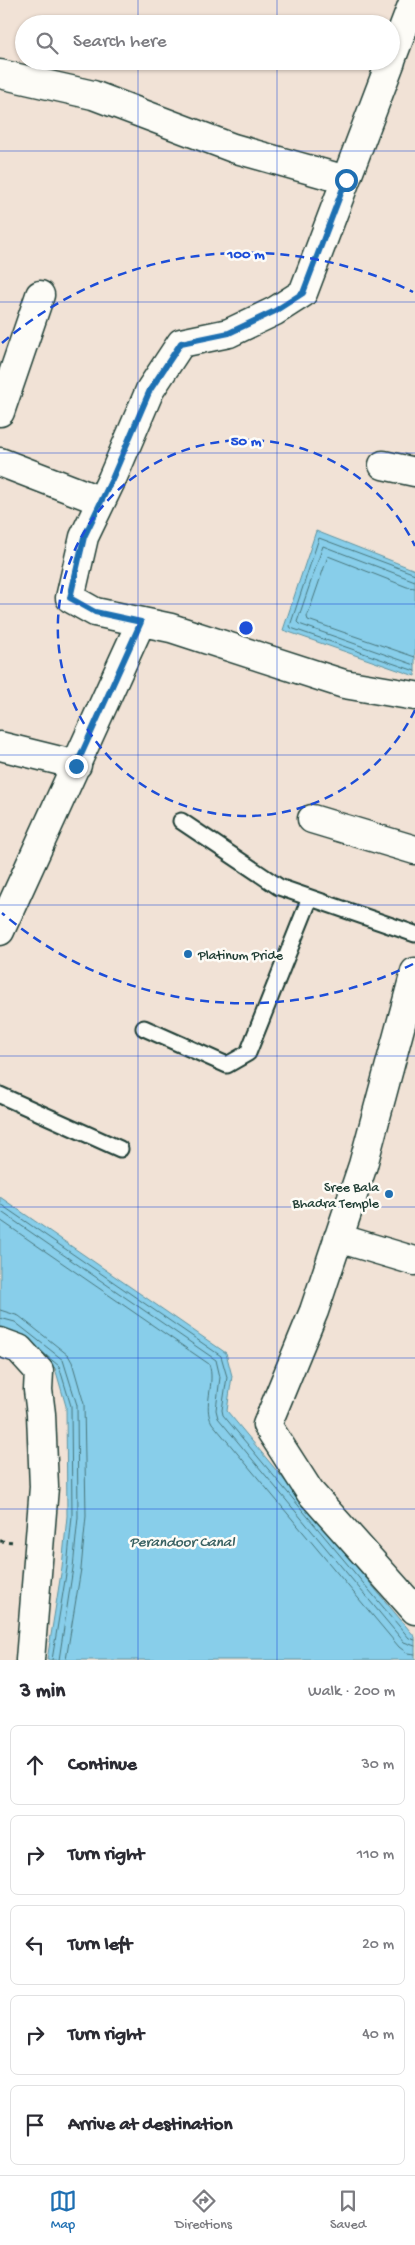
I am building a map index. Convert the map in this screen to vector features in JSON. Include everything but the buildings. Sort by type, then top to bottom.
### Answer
[{"type":"street","points":[[400,37],[414,0]]},
{"type":"street","points":[[387,70],[303,293],[275,311],[229,333],[181,343],[150,390],[84,537],[70,598],[95,612],[171,628],[344,684],[415,696]]},
{"type":"street","points":[[0,74],[93,95],[233,148],[346,180]]},
{"type":"street","points":[[0,412],[40,295]]},
{"type":"street","points":[[0,462],[101,501]]},
{"type":"street","points":[[383,465],[415,472]]},
{"type":"street","points":[[0,931],[141,622]]},
{"type":"street","points":[[0,746],[76,766]]},
{"type":"street","points":[[312,819],[415,850]]},
{"type":"street","points":[[411,1594],[310,1492],[267,1425],[314,1311],[363,1165],[415,972]]},
{"type":"street","points":[[338,1238],[415,1261]]},
{"type":"street","points":[[0,1342],[19,1349],[39,1371],[38,1390],[41,1414],[44,1487],[30,1660]]},
{"type":"lane","points":[[181,821],[279,887],[415,934]]},
{"type":"lane","points":[[144,1028],[227,1065],[248,1053],[310,898]]},
{"type":"lane","points":[[0,1095],[120,1149]]},
{"type":"water","points":[[316,531],[415,570],[415,676],[283,630]]},
{"type":"water","name":"Perandoor Canal","points":[[0,1197],[226,1353],[232,1376],[227,1411],[415,1637],[415,1660],[47,1660],[62,1567],[67,1516],[66,1406],[55,1368],[8,1331],[0,1329]]},
{"type":"place","name":"Platinum Pride","points":[[188,954]]},
{"type":"place","name":"Sree Bala Bhadra Temple","points":[[389,1194]]},
{"type":"route","points":[[76,766],[141,622],[95,612],[70,598],[84,537],[112,479],[150,390],[181,343],[229,333],[275,311],[303,293],[346,180]]}]
